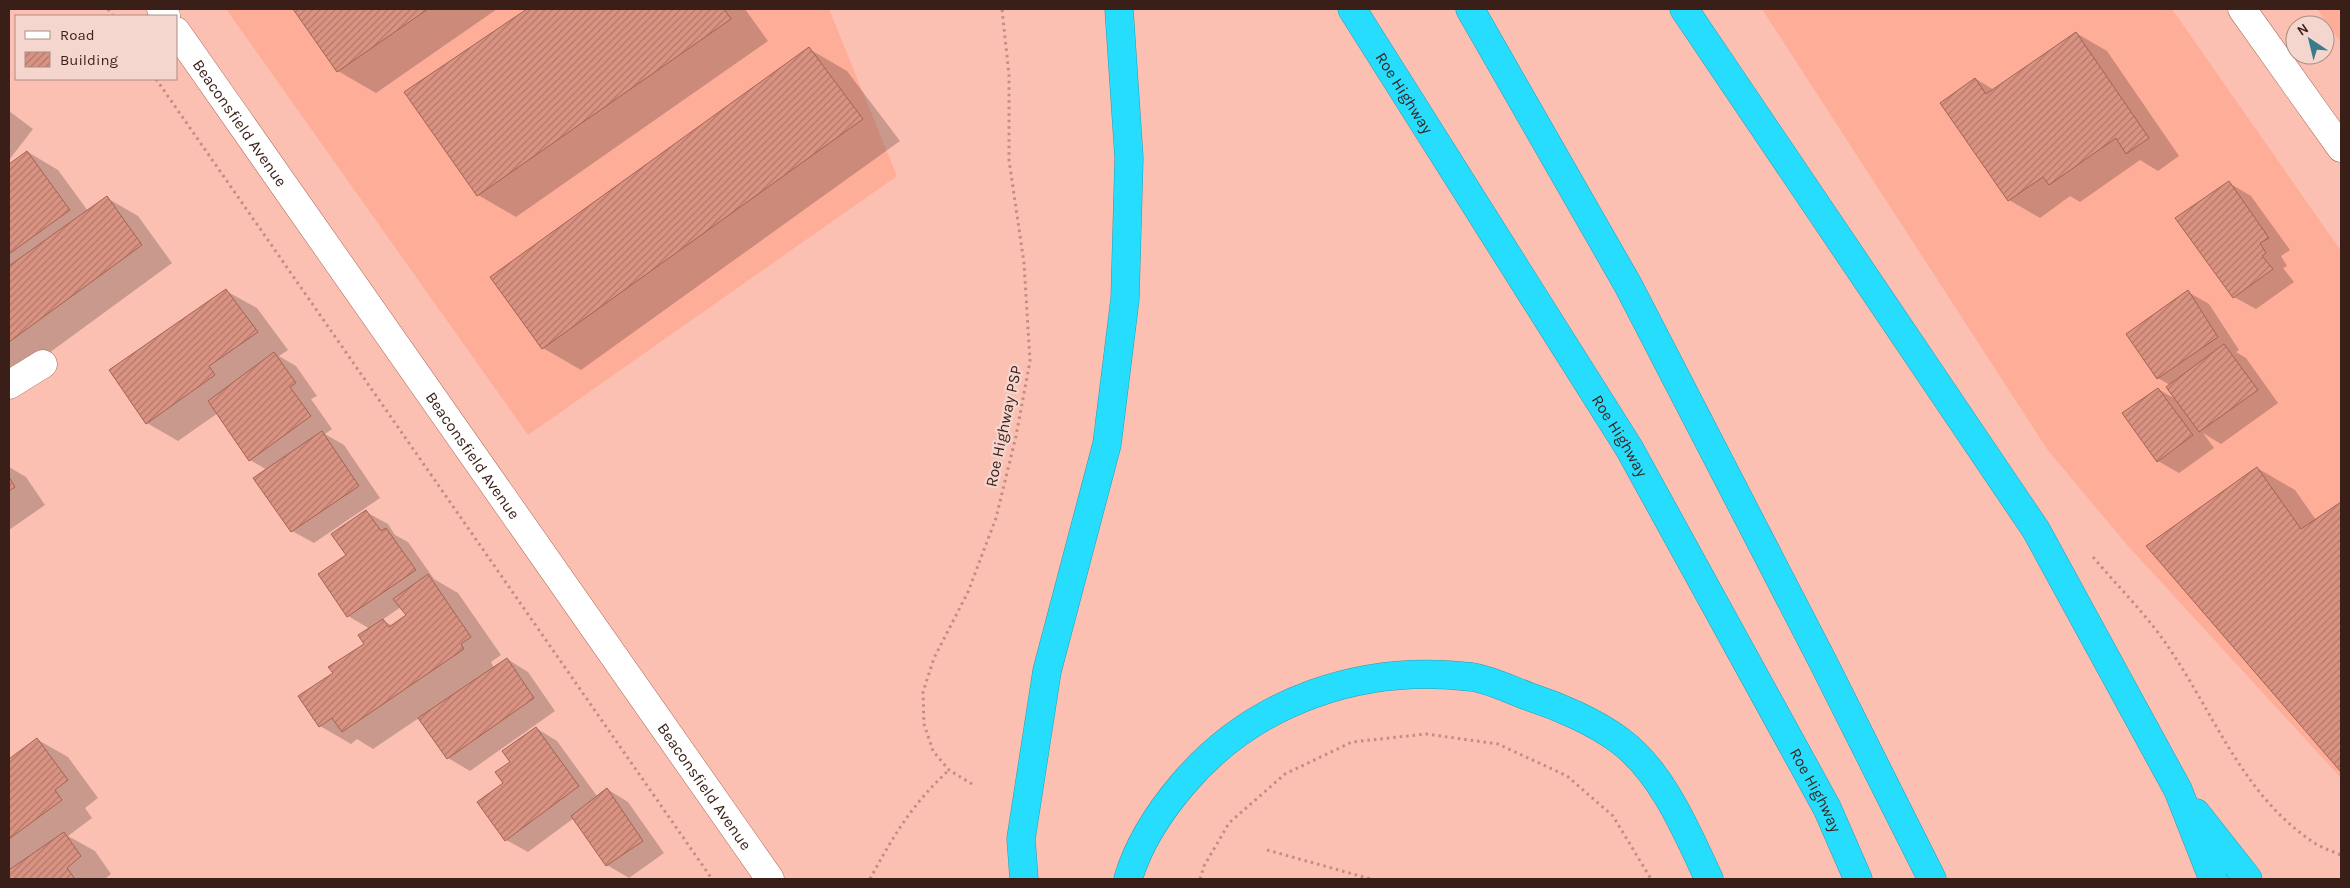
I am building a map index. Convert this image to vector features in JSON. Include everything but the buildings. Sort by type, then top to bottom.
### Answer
[{"type":"highway","points":[[1024,879],[1021,839],[1047,671],[1107,444],[1125,299],[1129,158],[1119,9]]},
{"type":"highway","name":"Roe Highway","points":[[1352,9],[1629,448],[1827,808],[1858,879]]},
{"type":"highway","points":[[1470,9],[1628,285],[1823,662],[1932,879]]},
{"type":"highway","points":[[1684,9],[2036,530],[2178,790],[2213,879]]},
{"type":"highway","points":[[1128,879],[1145,839],[1167,803],[1195,769],[1224,743],[1266,715],[1314,692],[1363,680],[1418,674],[1474,678],[1559,707],[1619,740],[1655,774],[1710,879]]},
{"type":"highway","points":[[2178,790],[2248,879]]},
{"type":"street","points":[[2242,9],[2341,148]]},
{"type":"street","name":"Beaconsfield Avenue","points":[[178,34],[770,879]]},
{"type":"street","points":[[9,385],[43,364]]},
{"type":"path","name":"Roe Highway PSP","points":[[972,784],[949,770],[933,751],[924,724],[923,692],[934,658],[968,592],[996,518],[1016,436],[1030,361],[1024,263],[1009,160],[1009,75],[1002,9]]},
{"type":"path","points":[[157,80],[712,879]]},
{"type":"path","points":[[2134,604],[2170,650],[2250,782],[2286,821],[2315,843],[2341,855]]},
{"type":"path","points":[[1200,879],[1204,866],[1229,823],[1285,774],[1352,742],[1426,734],[1498,744],[1567,776],[1613,816],[1651,879]]},
{"type":"path","points":[[870,879],[892,837],[925,792],[949,770]]},
{"type":"path","points":[[1267,850],[1370,879]]},
{"type":"shaded area","points":[[226,9],[829,9],[897,176],[528,435]]},
{"type":"shaded area","points":[[1762,9],[2172,9],[2341,251],[2341,778],[2128,546],[2047,449]]},
{"type":"shaded area","points":[[2317,9],[2341,9],[2341,43],[2335,34],[2335,15],[2321,15]]}]
